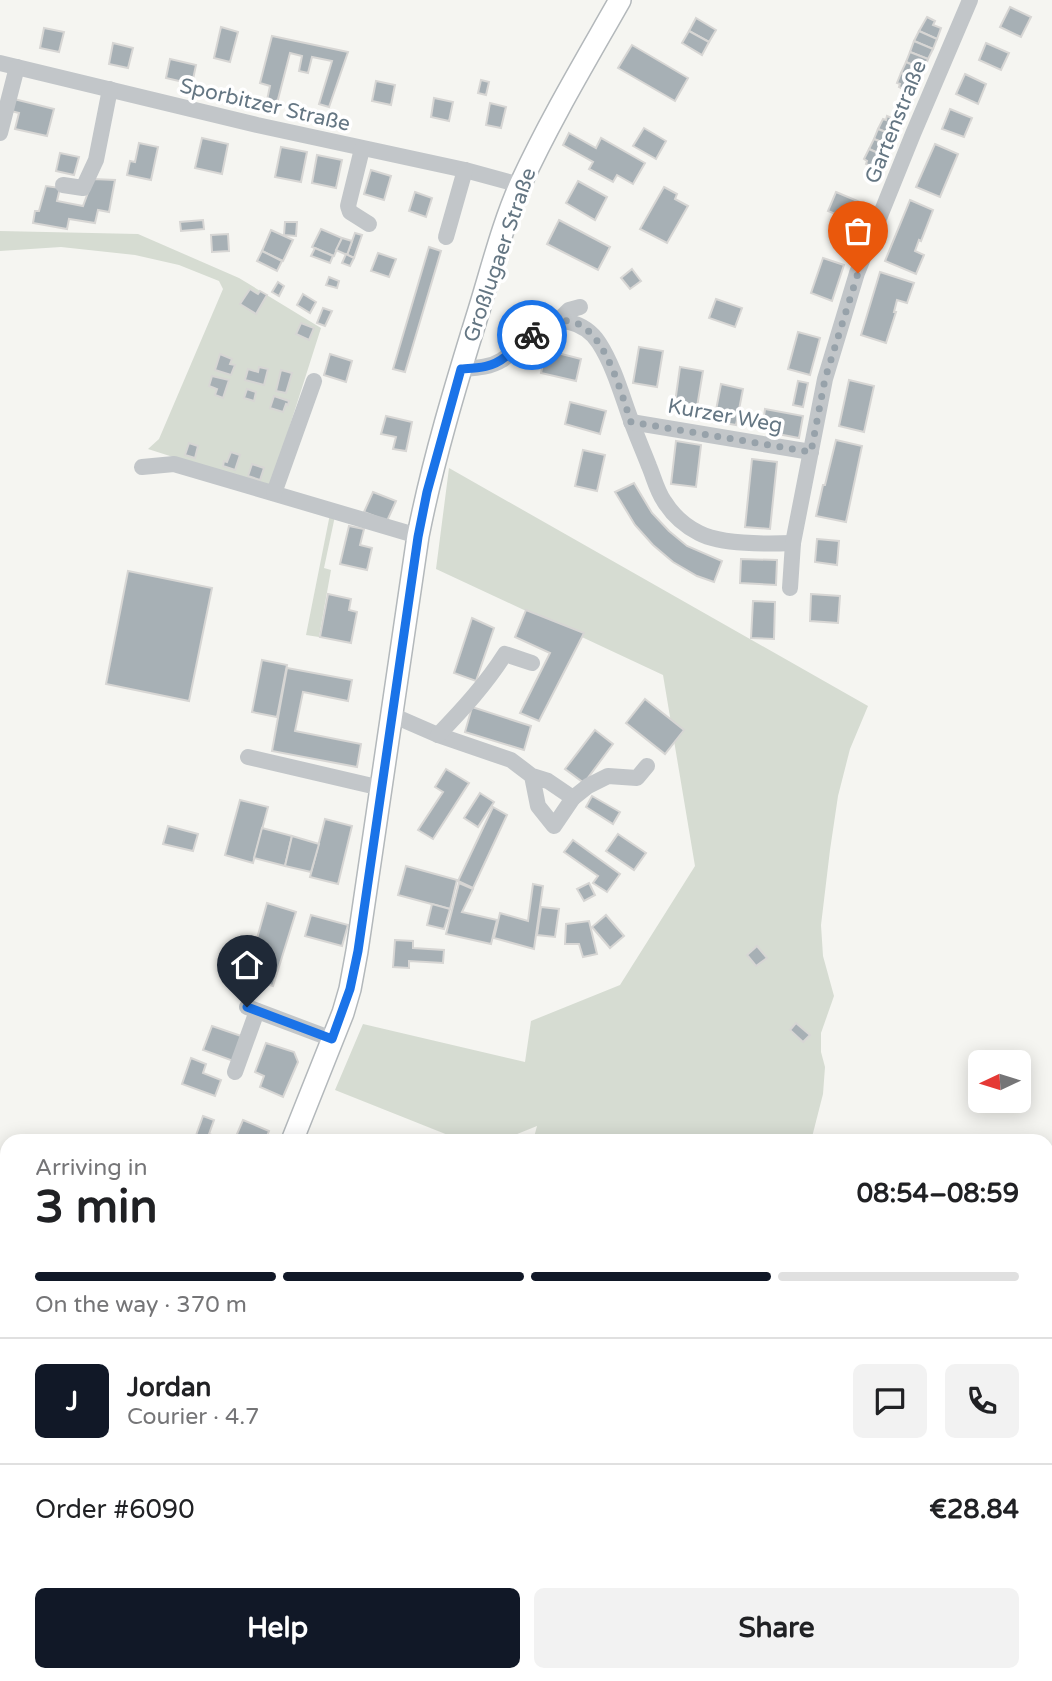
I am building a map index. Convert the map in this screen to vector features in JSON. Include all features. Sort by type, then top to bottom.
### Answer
[{"type":"main road","name":"Großlugaer Straße","points":[[295,1134],[350,989],[358,951],[418,537],[427,492],[461,369],[520,185],[620,0]]},
{"type":"street","name":"Gartenstraße","points":[[790,588],[793,543],[825,379],[858,273],[970,0]]},
{"type":"street","name":"Sporbitzer Straße","points":[[0,62],[257,125],[465,170],[520,185]]},
{"type":"street","points":[[0,133],[17,67]]},
{"type":"street","points":[[64,185],[83,188],[96,160],[110,89]]},
{"type":"street","points":[[362,149],[348,206],[350,212],[369,223]]},
{"type":"street","points":[[446,236],[465,170]]},
{"type":"street","points":[[461,369],[480,368],[502,360],[526,339],[558,321],[569,310],[580,307]]},
{"type":"street","points":[[558,321],[584,328],[600,344],[662,498],[671,512],[697,532],[711,538],[793,543]]},
{"type":"street","points":[[274,493],[314,381]]},
{"type":"street","name":"Kurzer Weg","points":[[631,422],[811,452]]},
{"type":"street","points":[[142,467],[174,464],[418,537]]},
{"type":"street","points":[[439,735],[491,676],[505,654],[532,663]]},
{"type":"street","points":[[391,715],[511,760],[532,776],[548,781],[573,798]]},
{"type":"street","points":[[248,757],[381,788]]},
{"type":"street","points":[[532,776],[538,806],[554,826],[573,798],[589,786],[608,776],[637,778],[647,766]]},
{"type":"street","points":[[234,1072],[252,1009],[332,1039]]},
{"type":"shaded area","points":[[0,231],[138,234],[239,278],[321,328],[270,488],[148,449],[159,439],[223,289],[219,281],[179,265],[135,255],[61,247],[0,251]]},
{"type":"shaded area","points":[[449,468],[868,706],[850,749],[838,796],[830,850],[821,925],[823,956],[834,996],[821,1033],[821,1052],[825,1067],[823,1094],[813,1134],[535,1134],[537,1126],[517,1134],[445,1134],[335,1090],[363,1024],[525,1062],[531,1021],[620,985],[695,866],[663,675],[436,569]]},
{"type":"shaded area","points":[[330,514],[335,516],[324,568],[331,570],[319,637],[306,635]]},
{"type":"building","points":[[1010,7],[1031,17],[1021,37],[1000,27]]},
{"type":"building","points":[[927,17],[935,21],[933,25],[941,28],[937,39],[919,31]]},
{"type":"building","points":[[696,18],[716,30],[709,42],[689,31]]},
{"type":"building","points":[[221,27],[238,32],[230,62],[214,58]]},
{"type":"building","points":[[44,28],[64,32],[59,52],[40,48]]},
{"type":"building","points":[[689,31],[709,42],[702,55],[682,43]]},
{"type":"building","points":[[919,31],[937,39],[933,49],[914,41]]},
{"type":"building","points":[[272,36],[348,52],[329,107],[319,104],[332,61],[312,57],[308,73],[299,71],[302,56],[290,53],[276,107],[266,105],[270,86],[260,83]]},
{"type":"building","points":[[914,41],[933,49],[928,59],[910,52]]},
{"type":"building","points":[[113,43],[133,48],[128,68],[109,64]]},
{"type":"building","points":[[986,43],[1009,53],[1001,70],[979,60]]},
{"type":"building","points":[[632,45],[688,78],[675,101],[618,68]]},
{"type":"building","points":[[910,52],[928,59],[924,70],[906,62]]},
{"type":"building","points":[[170,59],[196,65],[192,84],[166,78]]},
{"type":"building","points":[[906,62],[924,70],[919,80],[901,73]]},
{"type":"building","points":[[901,73],[919,80],[915,91],[899,87],[900,84],[897,83]]},
{"type":"building","points":[[965,74],[986,84],[978,104],[956,94]]},
{"type":"building","points":[[481,80],[489,82],[486,95],[478,93]]},
{"type":"building","points":[[376,81],[395,85],[391,105],[372,101]]},
{"type":"building","points":[[10,98],[54,109],[47,136],[15,129],[19,113],[7,110]]},
{"type":"building","points":[[434,98],[453,102],[449,121],[431,117]]},
{"type":"building","points":[[490,103],[506,107],[501,128],[486,125]]},
{"type":"building","points":[[950,109],[972,118],[964,137],[942,129]]},
{"type":"building","points":[[887,116],[894,119],[893,123],[901,126],[896,136],[878,129]]},
{"type":"building","points":[[644,128],[666,141],[656,159],[633,146]]},
{"type":"building","points":[[878,129],[896,136],[891,146],[874,139]]},
{"type":"building","points":[[569,133],[596,148],[601,138],[645,163],[633,184],[617,175],[613,182],[589,169],[593,162],[563,145]]},
{"type":"building","points":[[202,138],[228,144],[222,174],[195,168]]},
{"type":"building","points":[[874,139],[891,146],[887,157],[869,149]]},
{"type":"building","points":[[139,143],[158,147],[151,180],[127,175],[130,161],[135,162]]},
{"type":"building","points":[[935,144],[958,154],[940,197],[916,187]]},
{"type":"building","points":[[281,147],[307,152],[301,182],[275,177]]},
{"type":"building","points":[[869,149],[887,157],[882,167],[866,164],[864,159]]},
{"type":"building","points":[[60,153],[79,157],[74,175],[56,171]]},
{"type":"building","points":[[317,155],[342,160],[336,188],[312,183]]},
{"type":"building","points":[[371,170],[391,176],[384,200],[364,194]]},
{"type":"building","points":[[93,179],[115,180],[109,212],[98,210],[95,223],[69,219],[67,229],[33,223],[46,186],[60,188],[57,201],[83,206]]},
{"type":"building","points":[[578,181],[607,197],[595,220],[566,203]]},
{"type":"building","points":[[664,187],[677,194],[675,199],[688,206],[667,243],[640,229]]},
{"type":"building","points":[[415,192],[432,198],[426,217],[409,211]]},
{"type":"building","points":[[836,192],[867,205],[859,224],[828,211]]},
{"type":"building","points":[[910,200],[933,210],[915,251],[924,255],[916,274],[885,261]]},
{"type":"building","points":[[203,220],[204,229],[181,231],[180,222]]},
{"type":"building","points":[[559,220],[610,247],[598,270],[547,244]]},
{"type":"building","points":[[285,222],[297,222],[296,236],[284,235]]},
{"type":"building","points":[[321,229],[342,238],[334,256],[312,247]]},
{"type":"building","points":[[271,230],[293,240],[283,261],[262,251]]},
{"type":"building","points":[[847,230],[856,234],[848,256],[839,252]]},
{"type":"building","points":[[355,233],[362,235],[354,258],[347,255]]},
{"type":"building","points":[[228,234],[229,251],[212,252],[211,235]]},
{"type":"building","points":[[342,238],[352,241],[347,255],[336,250]]},
{"type":"building","points":[[429,247],[441,251],[405,372],[393,369]]},
{"type":"building","points":[[315,248],[333,256],[330,263],[311,256]]},
{"type":"building","points":[[262,251],[282,261],[277,271],[257,261]]},
{"type":"building","points":[[378,253],[396,259],[389,277],[371,271]]},
{"type":"building","points":[[346,254],[354,258],[350,266],[342,263]]},
{"type":"building","points":[[823,258],[844,265],[832,301],[811,293]]},
{"type":"building","points":[[632,269],[641,281],[630,289],[621,278]]},
{"type":"building","points":[[880,272],[914,283],[907,303],[897,300],[886,343],[861,335]]},
{"type":"building","points":[[329,277],[339,281],[337,288],[326,285]]},
{"type":"building","points":[[278,282],[284,286],[279,296],[272,292]]},
{"type":"building","points":[[250,289],[267,295],[256,314],[240,304]]},
{"type":"building","points":[[303,294],[316,302],[310,313],[297,305]]},
{"type":"building","points":[[716,299],[742,308],[735,327],[709,318]]},
{"type":"building","points":[[323,308],[332,311],[325,326],[317,323]]},
{"type":"building","points":[[301,323],[314,328],[309,340],[296,334]]},
{"type":"building","points":[[798,332],[820,338],[810,375],[788,369]]},
{"type":"building","points":[[639,347],[663,351],[657,387],[633,383]]},
{"type":"building","points":[[546,350],[581,359],[576,381],[541,373]]},
{"type":"building","points":[[220,354],[232,359],[230,364],[235,365],[231,375],[215,370]]},
{"type":"building","points":[[330,354],[352,361],[346,382],[324,375]]},
{"type":"building","points":[[259,367],[268,369],[264,385],[245,380],[248,369],[258,372]]},
{"type":"building","points":[[680,367],[703,371],[697,407],[675,403]]},
{"type":"building","points":[[281,370],[292,373],[286,393],[276,391]]},
{"type":"building","points":[[212,376],[229,380],[223,398],[215,395],[217,389],[209,386]]},
{"type":"building","points":[[849,380],[874,386],[864,432],[839,426]]},
{"type":"building","points":[[798,381],[808,383],[803,407],[793,405]]},
{"type":"building","points":[[721,384],[743,389],[736,425],[714,421]]},
{"type":"building","points":[[247,389],[256,392],[254,401],[244,398]]},
{"type":"building","points":[[274,396],[289,401],[283,412],[270,408]]},
{"type":"building","points":[[570,402],[606,411],[600,434],[565,424]]},
{"type":"building","points":[[765,409],[803,416],[799,438],[762,431]]},
{"type":"building","points":[[386,416],[412,422],[406,451],[393,449],[396,437],[381,434]]},
{"type":"building","points":[[836,440],[862,446],[846,522],[816,516]]},
{"type":"building","points":[[676,441],[701,445],[696,487],[671,484]]},
{"type":"building","points":[[189,443],[198,446],[195,458],[185,455]]},
{"type":"building","points":[[583,450],[605,455],[597,491],[575,486]]},
{"type":"building","points":[[231,452],[240,455],[235,470],[223,466]]},
{"type":"building","points":[[752,459],[777,462],[770,529],[745,527]]},
{"type":"building","points":[[252,464],[264,468],[260,480],[248,476]]},
{"type":"building","points":[[634,483],[652,513],[669,531],[687,546],[722,561],[714,582],[673,562],[635,525],[615,492]]},
{"type":"building","points":[[373,492],[396,501],[387,521],[364,512]]},
{"type":"building","points":[[349,526],[364,529],[360,545],[372,548],[367,570],[340,564]]},
{"type":"building","points":[[817,539],[839,541],[837,565],[815,562]]},
{"type":"building","points":[[741,559],[777,560],[776,585],[740,583]]},
{"type":"building","points":[[128,571],[212,588],[189,701],[106,684]]},
{"type":"building","points":[[328,594],[351,599],[349,610],[357,612],[351,643],[320,637]]},
{"type":"building","points":[[811,594],[840,596],[838,623],[810,621]]},
{"type":"building","points":[[753,601],[775,602],[774,639],[751,638]]},
{"type":"building","points":[[526,610],[584,633],[539,721],[520,713],[550,653],[515,637]]},
{"type":"building","points":[[472,618],[494,628],[476,681],[454,673]]},
{"type":"building","points":[[262,660],[287,665],[277,717],[252,712]]},
{"type":"building","points":[[287,668],[352,680],[348,701],[303,692],[295,731],[361,744],[357,767],[272,751]]},
{"type":"building","points":[[645,699],[684,730],[665,754],[626,723]]},
{"type":"building","points":[[472,707],[531,726],[524,750],[465,732]]},
{"type":"building","points":[[595,730],[613,744],[584,783],[565,769]]},
{"type":"building","points":[[446,769],[469,783],[433,839],[418,830],[443,792],[435,787]]},
{"type":"building","points":[[480,793],[494,802],[478,827],[464,818]]},
{"type":"building","points":[[592,796],[620,812],[613,824],[586,807]]},
{"type":"building","points":[[240,800],[268,807],[253,863],[225,855]]},
{"type":"building","points":[[493,807],[507,815],[473,888],[458,881]]},
{"type":"building","points":[[325,819],[352,826],[338,884],[310,877]]},
{"type":"building","points":[[168,826],[198,834],[193,851],[163,844]]},
{"type":"building","points":[[262,828],[292,836],[285,866],[254,858]]},
{"type":"building","points":[[618,834],[646,853],[634,870],[606,851]]},
{"type":"building","points":[[292,836],[319,844],[311,872],[285,866]]},
{"type":"building","points":[[573,840],[620,874],[607,892],[593,883],[598,876],[564,852]]},
{"type":"building","points":[[406,866],[457,880],[450,909],[398,895]]},
{"type":"building","points":[[459,883],[473,889],[462,912],[497,920],[491,944],[446,934]]},
{"type":"building","points":[[589,883],[595,895],[584,901],[577,889]]},
{"type":"building","points":[[533,884],[543,886],[534,949],[494,938],[500,913],[528,921]]},
{"type":"building","points":[[267,903],[296,912],[273,986],[231,974],[240,945],[254,949]]},
{"type":"building","points":[[432,904],[450,909],[444,929],[427,925]]},
{"type":"building","points":[[541,907],[559,909],[555,937],[537,935]]},
{"type":"building","points":[[311,915],[348,925],[342,946],[305,936]]},
{"type":"building","points":[[606,915],[624,936],[610,948],[592,927]]},
{"type":"building","points":[[589,921],[597,954],[583,957],[579,944],[565,944],[566,924]]},
{"type":"building","points":[[395,940],[413,941],[413,948],[444,950],[443,963],[409,961],[409,968],[393,967]]},
{"type":"building","points":[[757,946],[767,958],[756,966],[747,955]]},
{"type":"building","points":[[796,1023],[810,1035],[803,1042],[790,1030]]},
{"type":"building","points":[[212,1026],[244,1037],[236,1062],[203,1050]]},
{"type":"building","points":[[266,1043],[294,1052],[298,1062],[283,1097],[260,1087],[264,1076],[255,1072]]},
{"type":"building","points":[[191,1058],[206,1064],[203,1073],[221,1080],[215,1096],[182,1084]]},
{"type":"building","points":[[203,1116],[214,1120],[209,1134],[197,1134]]},
{"type":"building","points":[[243,1120],[269,1131],[268,1134],[237,1134]]},
{"type":"way so far","points":[[532,335],[558,321],[572,323],[593,335],[600,344],[615,378],[631,422],[811,452],[825,379],[858,273]]},
{"type":"route","points":[[247,1007],[332,1039],[350,989],[358,951],[427,492],[461,369],[480,368],[502,360],[532,335]]}]
